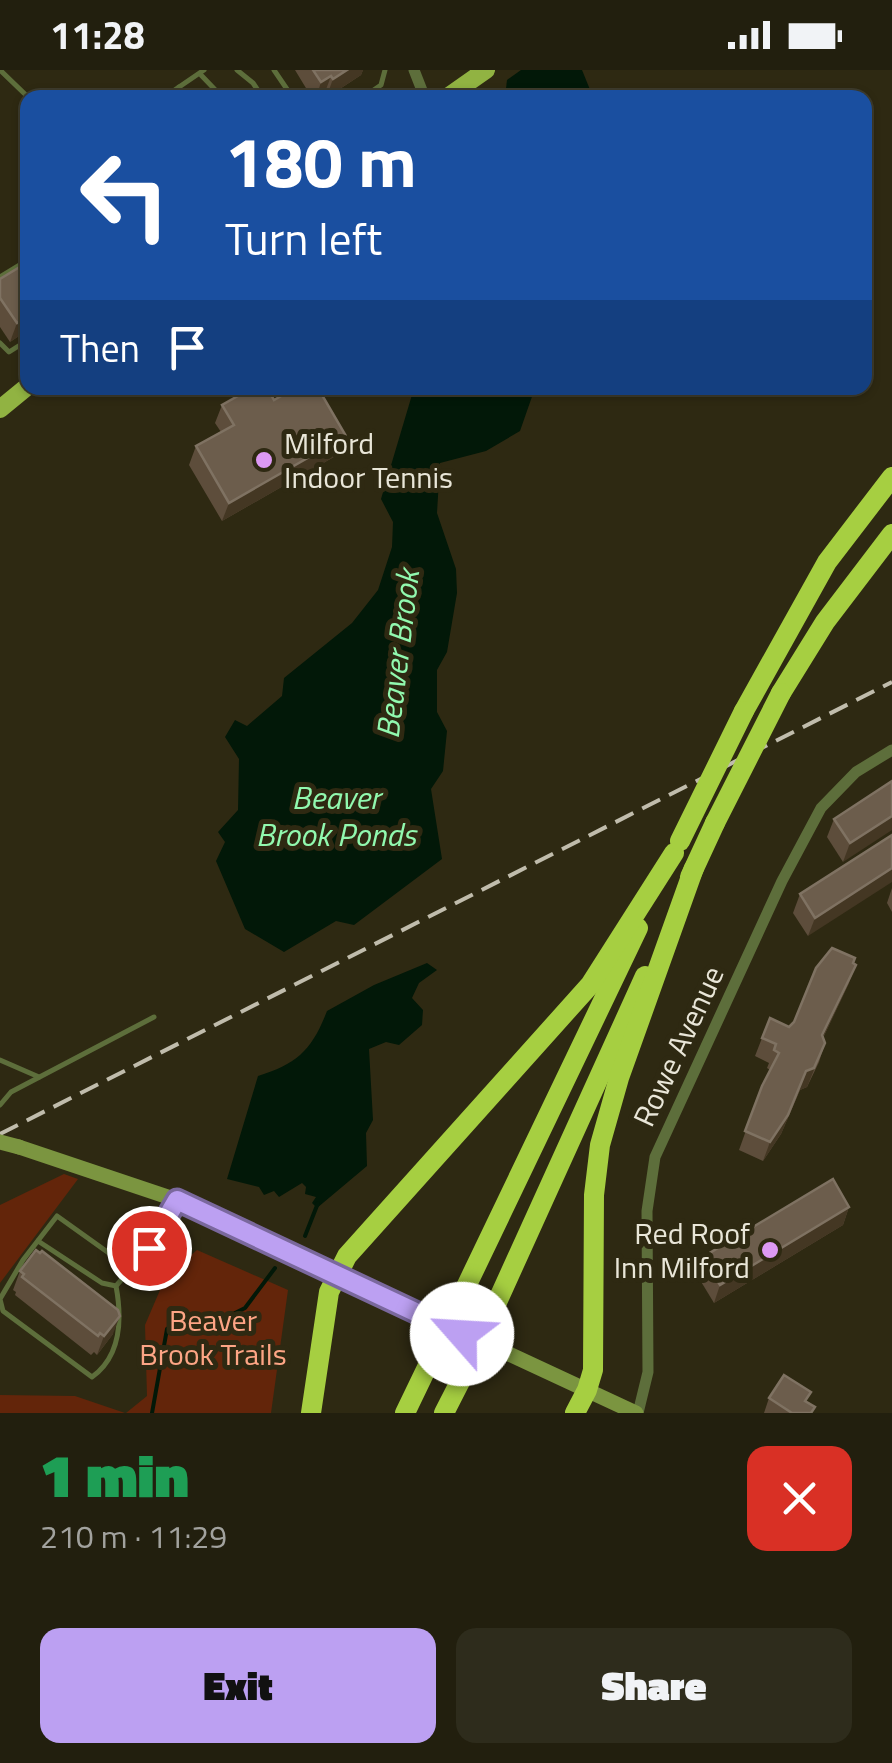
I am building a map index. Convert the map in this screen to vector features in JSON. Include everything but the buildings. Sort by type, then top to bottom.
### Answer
[{"type":"highway","points":[[404,1413],[744,711],[827,562],[892,477]]},
{"type":"highway","points":[[744,711],[811,603],[892,498]]},
{"type":"highway","points":[[444,1413],[715,823],[781,692],[834,610],[892,534]]},
{"type":"highway","points":[[781,692],[892,553]]},
{"type":"highway","points":[[311,1413],[329,1292],[347,1256],[590,985],[677,847]]},
{"type":"highway","points":[[575,1413],[592,1370],[594,1195],[600,1145],[694,868]]},
{"type":"main road","points":[[457,90],[486,70]]},
{"type":"main road","points":[[0,409],[20,393]]},
{"type":"main road","points":[[0,1142],[177,1200],[637,1413]]},
{"type":"street","name":"Rowe Avenue","points":[[637,1413],[648,1372],[647,1211],[655,1156],[820,808],[856,772],[892,750]]},
{"type":"lane","points":[[0,70],[21,90]]},
{"type":"lane","points":[[237,70],[257,90]]},
{"type":"lane","points":[[373,90],[386,76],[385,70]]},
{"type":"lane","points":[[174,90],[202,72]]},
{"type":"lane","points":[[0,343],[9,352],[20,345]]},
{"type":"lane","points":[[0,1105],[11,1092],[154,1018]]},
{"type":"lane","points":[[0,1060],[38,1078]]},
{"type":"lane","points":[[116,1286],[149,1248],[177,1200]]},
{"type":"lane","points":[[114,1256],[57,1216],[0,1299],[3,1312],[92,1377],[104,1369],[116,1345],[120,1309],[116,1286]]},
{"type":"lane","points":[[38,1241],[102,1283],[116,1286]]},
{"type":"green space","points":[[64,1174],[78,1179],[0,1283],[0,1205]]},
{"type":"green space","name":"Beaver Brook Trails","points":[[197,1250],[288,1290],[271,1413],[126,1413],[147,1396],[145,1325],[166,1276]]},
{"type":"green space","name":"Beaver Brook Trails","points":[[0,1395],[75,1396],[125,1413],[0,1413]]},
{"type":"water","points":[[521,70],[582,70],[590,90],[506,90],[507,80]]},
{"type":"water","name":"Beaver Brook Ponds","points":[[412,395],[533,395],[520,431],[486,451],[440,463],[437,513],[456,569],[457,593],[447,652],[437,670],[437,712],[447,731],[443,771],[431,789],[442,859],[354,925],[336,921],[284,952],[245,929],[216,861],[225,842],[218,832],[238,810],[239,759],[225,737],[235,720],[247,726],[282,696],[284,678],[352,623],[378,590],[392,547],[393,522],[381,499]]},
{"type":"water","points":[[427,963],[437,970],[419,983],[412,998],[423,1010],[422,1025],[399,1045],[386,1042],[369,1049],[373,1120],[366,1133],[367,1166],[317,1208],[312,1203],[316,1197],[305,1194],[302,1183],[279,1197],[274,1191],[264,1195],[259,1187],[227,1179],[258,1076],[302,1054],[327,1011],[374,985]]},
{"type":"waterway","name":"Beaver Brook","points":[[305,1236],[318,1203]]},
{"type":"waterway","name":"Beaver Brook","points":[[152,1413],[167,1329],[190,1315],[225,1318],[245,1308],[275,1268]]},
{"type":"railway","points":[[0,1134],[892,682]]},
{"type":"place","name":"Milford Indoor Tennis","points":[[264,460]]},
{"type":"place","name":"Red Roof Inn Milford","points":[[770,1250]]},
{"type":"route","points":[[149,1248],[177,1200],[462,1334]]}]
